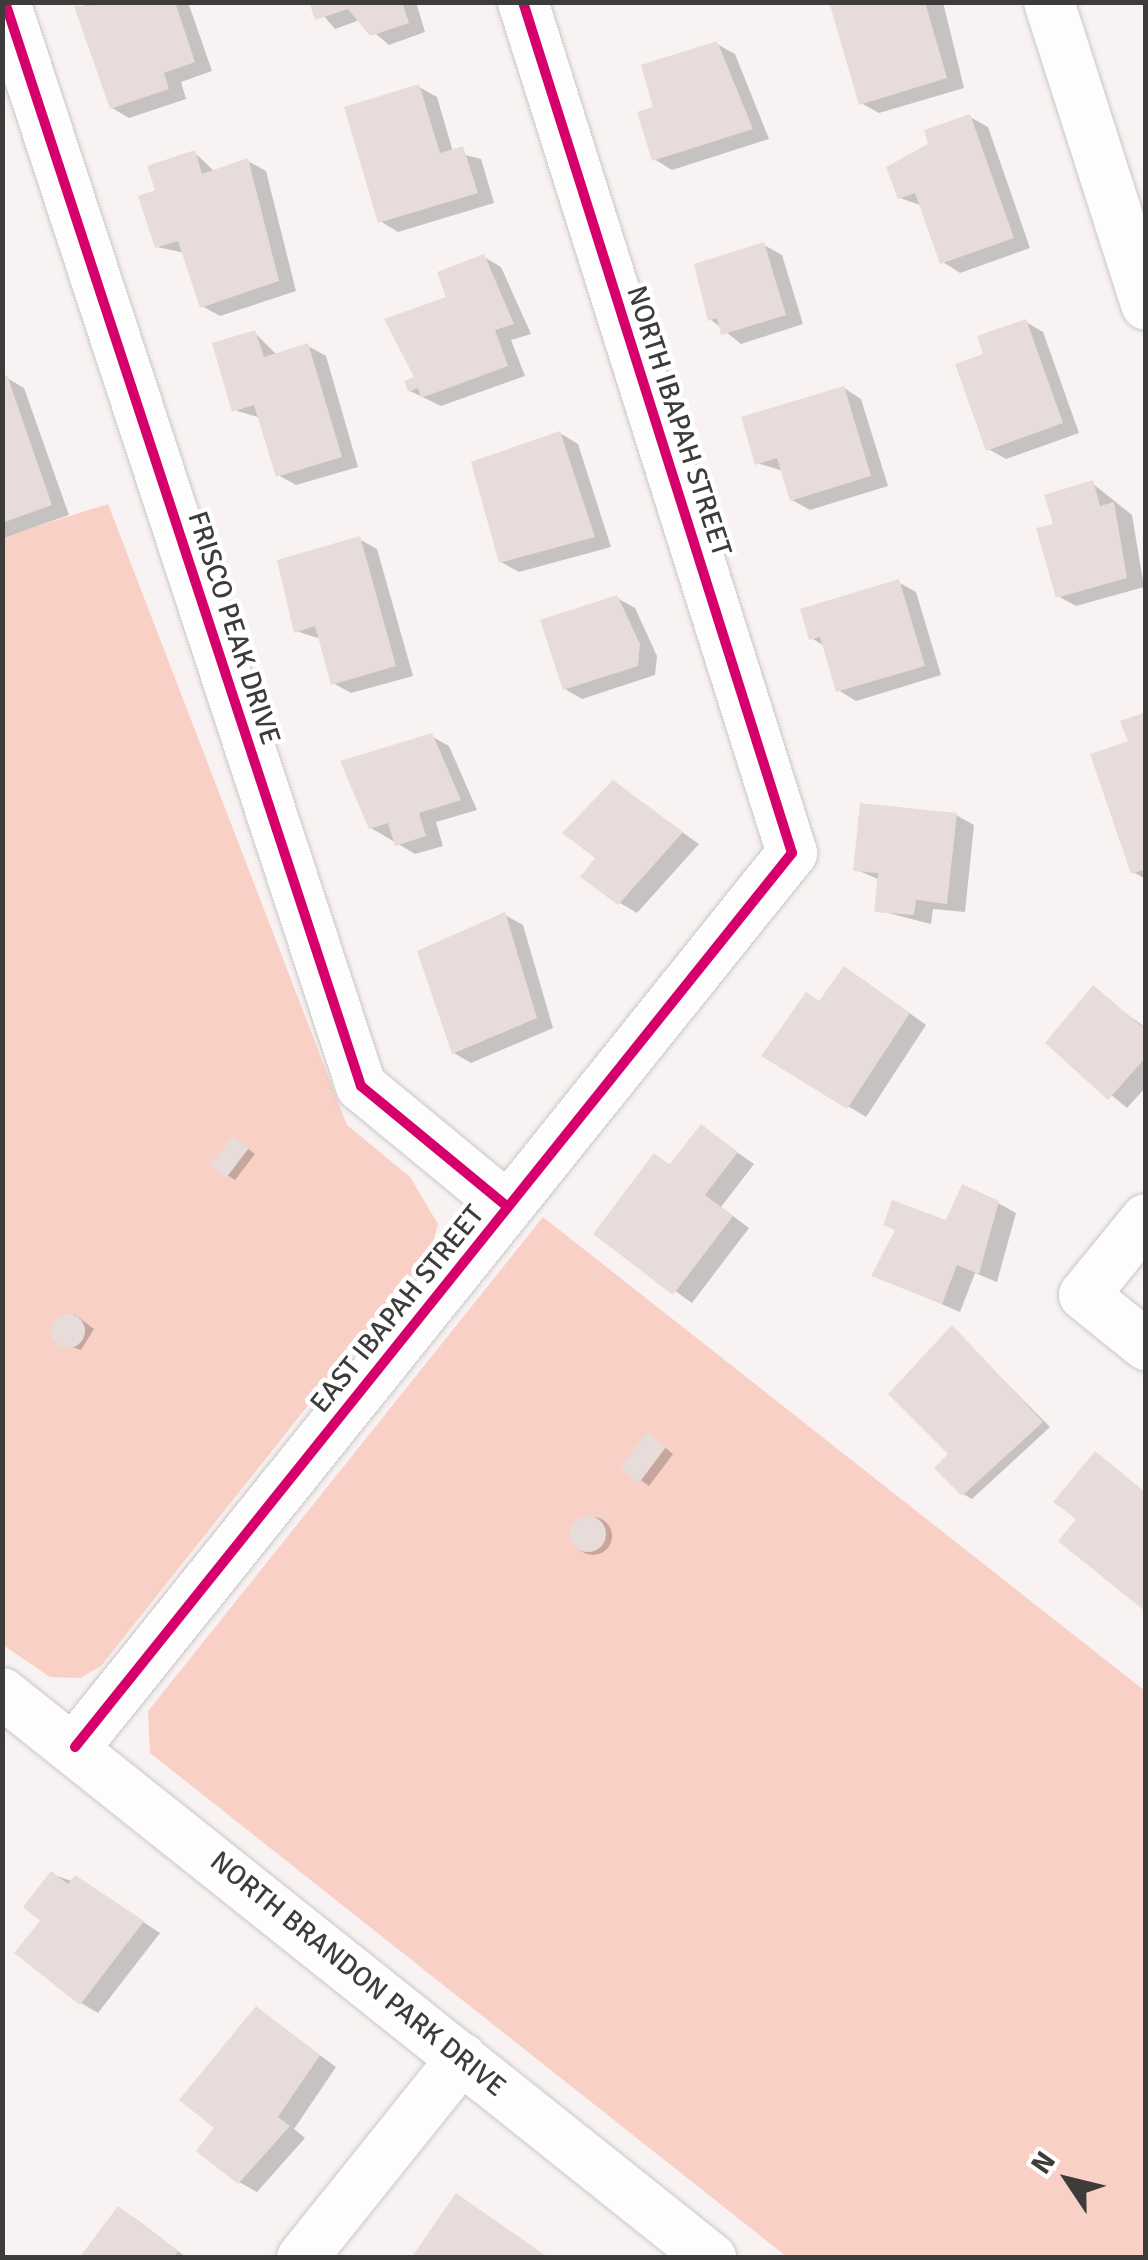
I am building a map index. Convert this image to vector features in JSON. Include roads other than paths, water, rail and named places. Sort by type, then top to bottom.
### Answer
[{"type":"street","name":"FRISCO PEAK DRIVE","points":[[5,2],[362,1086],[508,1207]]},
{"type":"street","name":"NORTH IBAPAH STREET","points":[[523,2],[792,853]]},
{"type":"street","points":[[1049,2],[1146,305]]},
{"type":"street","name":"EAST IBAPAH STREET","points":[[75,1747],[792,853]]},
{"type":"street","points":[[1146,1219],[1084,1295],[1146,1345]]},
{"type":"street","name":"NORTH BRANDON PARK DRIVE","points":[[2,1693],[75,1747],[711,2258]]},
{"type":"street","points":[[302,2258],[462,2058]]}]
